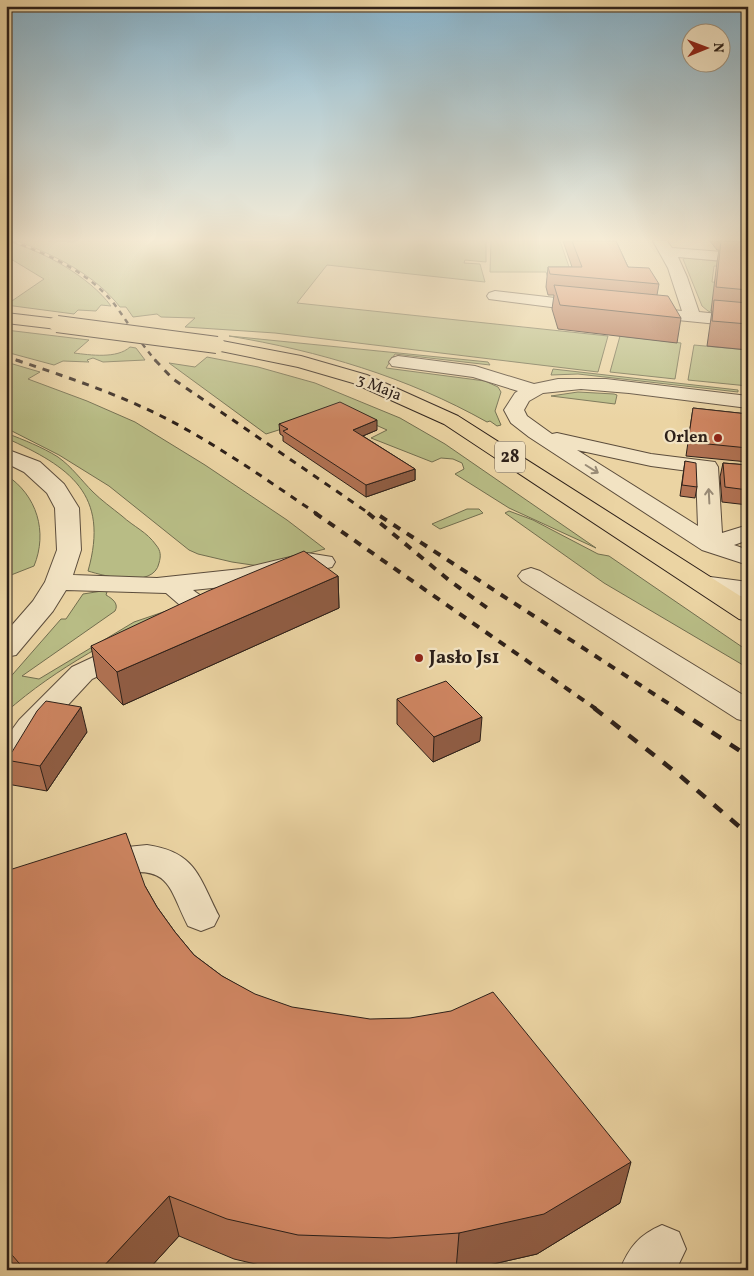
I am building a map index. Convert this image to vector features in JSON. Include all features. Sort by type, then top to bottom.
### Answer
[{"type":"main road","name":"3 Maja","points":[[6,318],[217,344],[301,362],[360,379],[451,420],[748,613]]},
{"type":"street","points":[[536,301],[602,308]]},
{"type":"street","points":[[687,301],[692,317]]},
{"type":"street","points":[[630,311],[748,322]]},
{"type":"street","points":[[398,362],[475,372],[534,390]]},
{"type":"street","points":[[746,557],[711,545],[536,433],[518,419],[514,410],[522,398],[534,390],[565,384],[604,385],[748,402]]},
{"type":"street","points":[[536,433],[573,443],[616,450],[651,460],[715,467],[711,545]]},
{"type":"street","points":[[6,455],[32,467],[56,489],[67,508],[69,550],[58,582],[44,605],[6,649]]},
{"type":"street","points":[[711,545],[748,532]]},
{"type":"street","points":[[58,582],[149,586],[240,577],[307,560],[323,562]]},
{"type":"street","points":[[531,576],[748,712]]},
{"type":"street","points":[[6,768],[15,749],[30,727],[82,673],[196,620],[202,612],[171,584]]},
{"type":"street","name":"3 Maja","points":[[703,584],[748,590]]},
{"type":"street","points":[[69,872],[139,858],[166,863],[175,869],[201,916]]},
{"type":"green space","points":[[13,301],[107,301],[111,306],[101,305],[96,311],[78,310],[74,314],[6,305]]},
{"type":"green space","points":[[115,301],[299,301],[297,303],[608,336],[598,372],[275,333],[185,327],[195,318],[161,317],[157,314],[133,317],[126,307],[120,307]]},
{"type":"green space","points":[[700,301],[734,301],[721,316],[708,311],[702,306]]},
{"type":"green space","points":[[6,330],[89,340],[74,353],[111,355],[125,351],[130,347],[136,348],[145,360],[103,362],[93,358],[87,360],[89,362],[63,361],[54,365],[6,352]]},
{"type":"green space","points":[[229,336],[488,362],[490,365],[395,354],[386,368],[485,381],[498,387],[501,392],[495,411],[501,425],[497,426],[490,421],[487,422],[426,392],[362,368],[296,349]]},
{"type":"green space","points":[[620,336],[681,343],[675,379],[610,372]]},
{"type":"green space","points":[[694,345],[748,350],[748,386],[688,380]]},
{"type":"green space","points":[[207,357],[258,367],[315,383],[400,418],[445,444],[596,548],[509,508],[455,474],[464,469],[462,463],[453,459],[441,458],[432,462],[371,438],[387,430],[342,410],[266,434],[169,363],[195,367]]},
{"type":"green space","points":[[6,362],[40,372],[28,379],[87,401],[135,422],[205,465],[287,520],[325,549],[259,566],[232,562],[189,550],[109,486],[59,455],[6,428]]},
{"type":"green space","points":[[553,369],[738,390],[738,392],[578,374],[551,375]]},
{"type":"green space","points":[[578,392],[617,395],[615,404],[551,396]]},
{"type":"green space","points":[[6,433],[58,457],[100,498],[149,537],[158,547],[160,554],[159,563],[155,571],[148,576],[128,579],[105,576],[88,571],[93,544],[93,522],[89,503],[79,486],[49,460],[6,438]]},
{"type":"green space","points":[[6,475],[17,483],[32,504],[37,515],[40,540],[34,566],[6,577]]},
{"type":"green space","points":[[467,509],[479,509],[483,513],[440,529],[432,524]]},
{"type":"green space","points":[[509,511],[533,520],[598,554],[609,556],[748,651],[748,668],[604,583],[505,513]]},
{"type":"green space","points":[[107,592],[106,595],[115,602],[115,611],[22,676],[39,679],[134,622],[178,607],[88,654],[46,681],[6,712],[6,682],[61,619],[66,619],[83,594]]},
{"type":"building","points":[[559,301],[671,301],[681,318],[560,305]]},
{"type":"building","points":[[714,301],[748,303],[748,324],[712,321]]},
{"type":"building","points":[[340,402],[377,420],[353,430],[415,469],[366,485],[283,431],[288,429],[279,424]]},
{"type":"building","name":"Orlen","points":[[693,408],[748,414],[748,448],[688,442]]},
{"type":"building","points":[[685,461],[696,463],[697,487],[682,485]]},
{"type":"building","points":[[723,463],[748,465],[748,490],[725,487]]},
{"type":"building","points":[[304,551],[338,576],[117,672],[91,646],[208,591]]},
{"type":"building","points":[[446,681],[482,717],[434,737],[397,699]]},
{"type":"building","points":[[46,701],[81,707],[40,766],[6,760],[6,754],[12,752],[37,711]]},
{"type":"building","points":[[126,833],[145,886],[157,907],[194,955],[222,976],[255,994],[292,1007],[370,1019],[410,1018],[451,1011],[493,992],[631,1162],[544,1214],[459,1233],[389,1238],[298,1235],[227,1219],[169,1196],[100,1270],[25,1270],[6,1248],[6,871]]},
{"type":"railway","points":[[111,301],[156,361]]},
{"type":"railway","points":[[6,357],[20,361]]},
{"type":"railway","points":[[16,360],[101,390],[162,417],[234,458],[317,514]]},
{"type":"railway","points":[[155,360],[173,379],[370,514]]},
{"type":"railway","points":[[315,513],[596,709]]},
{"type":"railway","points":[[368,513],[450,581],[490,610]]},
{"type":"railway","points":[[380,516],[677,709]]},
{"type":"railway","points":[[594,708],[678,774],[748,834]]},
{"type":"railway","points":[[675,708],[748,756]]},
{"type":"place","name":"Orlen","points":[[718,438]]},
{"type":"place","name":"Jasło Js1","points":[[419,658]]}]
